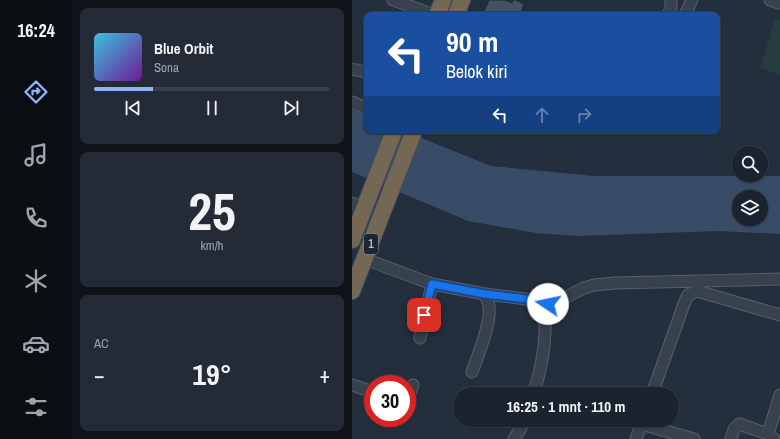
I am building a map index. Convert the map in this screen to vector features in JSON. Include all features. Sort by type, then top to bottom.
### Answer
[{"type":"highway","points":[[437,12],[443,0]]},
{"type":"highway","points":[[457,12],[462,0]]},
{"type":"highway","name":"1","points":[[352,240],[362,202],[393,134]]},
{"type":"highway","name":"1","points":[[352,291],[413,134]]},
{"type":"street","points":[[393,0],[427,12]]},
{"type":"street","points":[[669,12],[672,0]]},
{"type":"street","points":[[686,12],[692,0]]},
{"type":"street","points":[[352,69],[364,71]]},
{"type":"street","points":[[352,102],[364,108]]},
{"type":"street","points":[[365,259],[432,284],[485,294],[526,299],[542,307],[545,316],[544,353],[541,372],[536,387]]},
{"type":"street","points":[[542,307],[594,285],[615,283],[780,279]]},
{"type":"street","points":[[420,338],[432,284]]},
{"type":"street","points":[[654,387],[688,295],[697,291],[780,315]]},
{"type":"street","points":[[472,372],[480,352],[487,327],[489,307],[485,294]]},
{"type":"street","points":[[352,385],[364,389]]},
{"type":"street","points":[[731,439],[734,429],[739,424],[771,436],[780,395]]},
{"type":"street","points":[[514,439],[521,427]]},
{"type":"street","points":[[636,439],[640,427]]},
{"type":"street","points":[[657,427],[694,439]]},
{"type":"green space","points":[[775,18],[780,20],[780,75],[760,68]]},
{"type":"water","points":[[352,110],[364,115],[364,134],[411,134],[491,166],[594,176],[732,176],[732,182],[768,182],[768,176],[780,176],[780,234],[719,231],[578,236],[536,233],[468,221],[352,172]]},
{"type":"building","points":[[489,0],[505,0],[512,3],[513,0],[516,0],[524,4],[521,12],[484,12]]},
{"type":"route","points":[[424,315],[432,284],[485,294],[526,299],[542,307],[548,304]]}]
